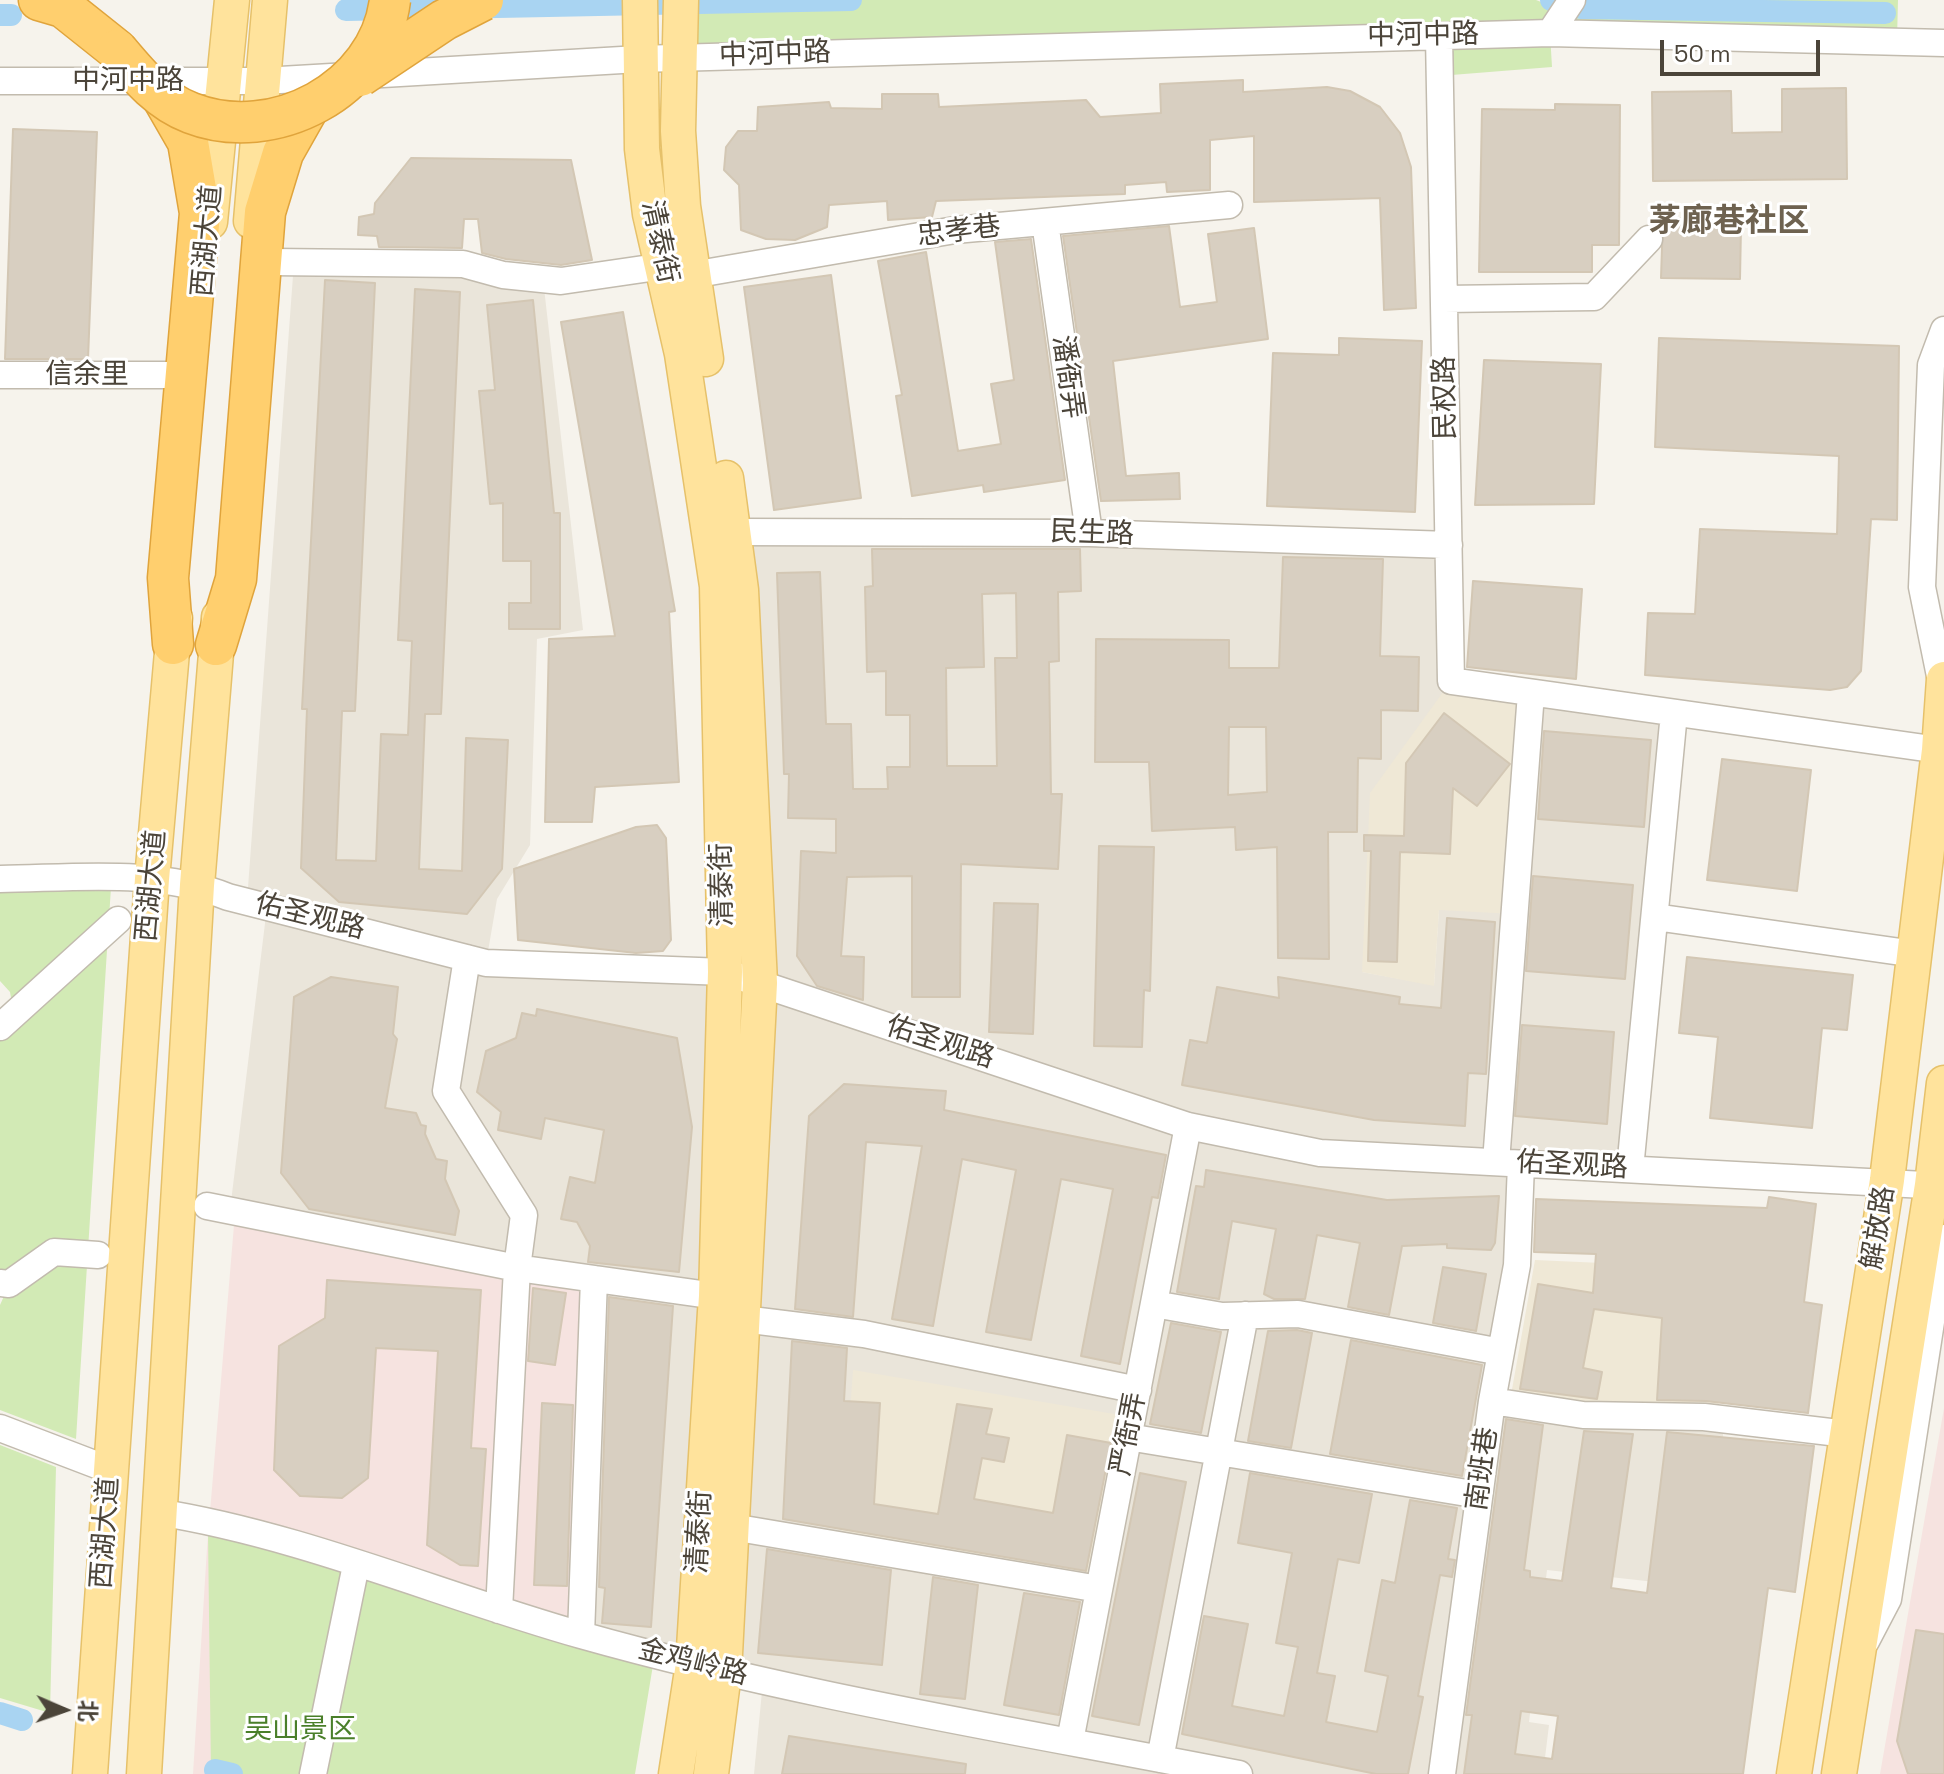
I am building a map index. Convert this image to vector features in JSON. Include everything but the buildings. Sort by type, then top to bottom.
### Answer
[{"type":"highway","points":[[39,0],[63,7],[117,50],[149,88],[190,113],[238,123],[286,117],[320,102],[444,20],[483,0]]},
{"type":"highway","points":[[99,0],[117,50]]},
{"type":"highway","points":[[216,645],[236,579],[265,212],[283,153],[320,102],[366,61],[388,16],[390,0]]},
{"type":"highway","points":[[161,95],[188,142],[200,213],[168,578],[173,644]]},
{"type":"main road","name":"西湖大道","points":[[90,1774],[152,879],[232,0]]},
{"type":"main road","name":"西湖大道","points":[[144,1774],[157,1512],[197,885],[270,0]]},
{"type":"main road","name":"清泰街","points":[[640,0],[642,149],[650,214],[678,271],[735,532],[741,590],[760,983],[732,1527],[709,1669],[676,1774]]},
{"type":"main road","name":"清泰街","points":[[681,0],[682,191],[678,271],[682,354],[717,586],[725,972],[709,1669],[711,1774]]},
{"type":"main road","name":"解放路","points":[[1794,1774],[1887,1180],[1939,750],[1943,685]]},
{"type":"main road","name":"解放路","points":[[1839,1774],[1938,1185],[1944,1083]]},
{"type":"street","name":"中河中路","points":[[0,81],[263,81],[640,49],[1439,36],[1562,15],[1944,43]]},
{"type":"street","name":"民权路","points":[[1439,36],[1451,681],[1531,693]]},
{"type":"street","name":"忠孝巷","points":[[271,262],[463,264],[503,275],[561,281],[678,271],[955,230],[1229,205]]},
{"type":"street","name":"潘衙弄","points":[[1045,222],[1089,533]]},
{"type":"street","points":[[1444,299],[1594,297],[1649,239]]},
{"type":"street","points":[[1943,685],[1922,587],[1931,365],[1944,330]]},
{"type":"street","name":"信余里","points":[[0,375],[173,375]]},
{"type":"street","name":"民生路","points":[[735,532],[1089,533],[1449,545]]},
{"type":"street","points":[[1531,693],[1939,750]]},
{"type":"street","name":"南班巷","points":[[1442,1774],[1492,1401],[1517,1265],[1508,1163],[1531,693]]},
{"type":"street","points":[[1630,1169],[1674,713]]},
{"type":"street","name":"佑圣观路","points":[[0,879],[152,879],[197,885],[228,897],[486,963],[725,972],[1188,1126],[1320,1153],[1938,1185]]},
{"type":"street","points":[[1655,917],[1915,954]]},
{"type":"street","points":[[0,1027],[118,920]]},
{"type":"street","points":[[467,958],[446,1091],[524,1215],[517,1268],[499,1610]]},
{"type":"street","name":"严衙弄","points":[[1070,1741],[1188,1126]]},
{"type":"street","points":[[207,1206],[517,1268],[716,1296]]},
{"type":"street","points":[[1857,1658],[1888,1599],[1944,1238]]},
{"type":"street","points":[[0,1283],[9,1284],[54,1252],[98,1255]]},
{"type":"street","points":[[581,1635],[594,1279]]},
{"type":"street","points":[[1154,1304],[1222,1316],[1298,1314],[1501,1352]]},
{"type":"street","points":[[1160,1759],[1245,1315]]},
{"type":"street","points":[[743,1319],[864,1334],[1138,1390]]},
{"type":"street","points":[[1492,1401],[1583,1415],[1704,1417],[1847,1434]]},
{"type":"street","points":[[0,1428],[110,1470]]},
{"type":"street","points":[[1128,1437],[1479,1495]]},
{"type":"street","name":"金鸡岭路","points":[[157,1512],[231,1528],[581,1635],[709,1669],[1239,1774]]},
{"type":"street","points":[[732,1527],[1099,1589]]},
{"type":"street","points":[[316,1761],[356,1565]]},
{"type":"shaded area","points":[[294,262],[543,279],[583,630],[537,639],[530,845],[497,899],[486,963],[725,972],[693,1664],[581,1635],[594,1279],[230,1210],[267,907],[247,901]]},
{"type":"shaded area","points":[[735,532],[1449,545],[1451,681],[1362,972],[1434,985],[1439,909],[1531,693],[1674,713],[1630,1169],[1521,1164],[1492,1401],[1724,1429],[1700,1587],[1547,1570],[1529,1722],[1549,1725],[1543,1774],[754,1774],[763,1681],[724,1673],[760,983]]},
{"type":"shaded area","points":[[1451,681],[1531,693],[1514,914],[1439,910],[1434,986],[1362,972],[1370,793]]},
{"type":"shaded area","points":[[234,1225],[594,1279],[577,1586],[635,1774],[193,1774],[207,1548]]},
{"type":"shaded area","points":[[1535,1260],[1736,1269],[1718,1408],[1605,1411],[1511,1395]]},
{"type":"shaded area","points":[[853,1370],[1132,1417],[1101,1580],[841,1537]]},
{"type":"shaded area","points":[[1944,1408],[1944,1774],[1880,1774]]},
{"type":"green space","points":[[684,0],[1536,0],[1564,11],[1573,0],[1898,0],[1897,40],[1550,33],[1552,67],[1439,76],[1439,36],[678,58]]},
{"type":"green space","points":[[111,887],[76,1439],[0,1410],[0,1305],[9,1285],[0,1283],[0,1027],[14,1014],[10,992],[0,981],[0,888]]},
{"type":"green space","points":[[0,1445],[56,1467],[50,1713],[0,1698]]},
{"type":"green space","name":"吴山景区","points":[[208,1533],[581,1635],[653,1665],[635,1774],[211,1774]]},
{"type":"waterway","points":[[346,10],[851,0]]},
{"type":"waterway","points":[[1551,0],[1582,8],[1885,13]]},
{"type":"waterway","points":[[0,15],[11,15]]},
{"type":"waterway","points":[[0,1713],[22,1720]]},
{"type":"waterway","points":[[215,1770],[232,1774]]},
{"type":"district","name":"茅廊巷社区","points":[[1729,222]]}]
